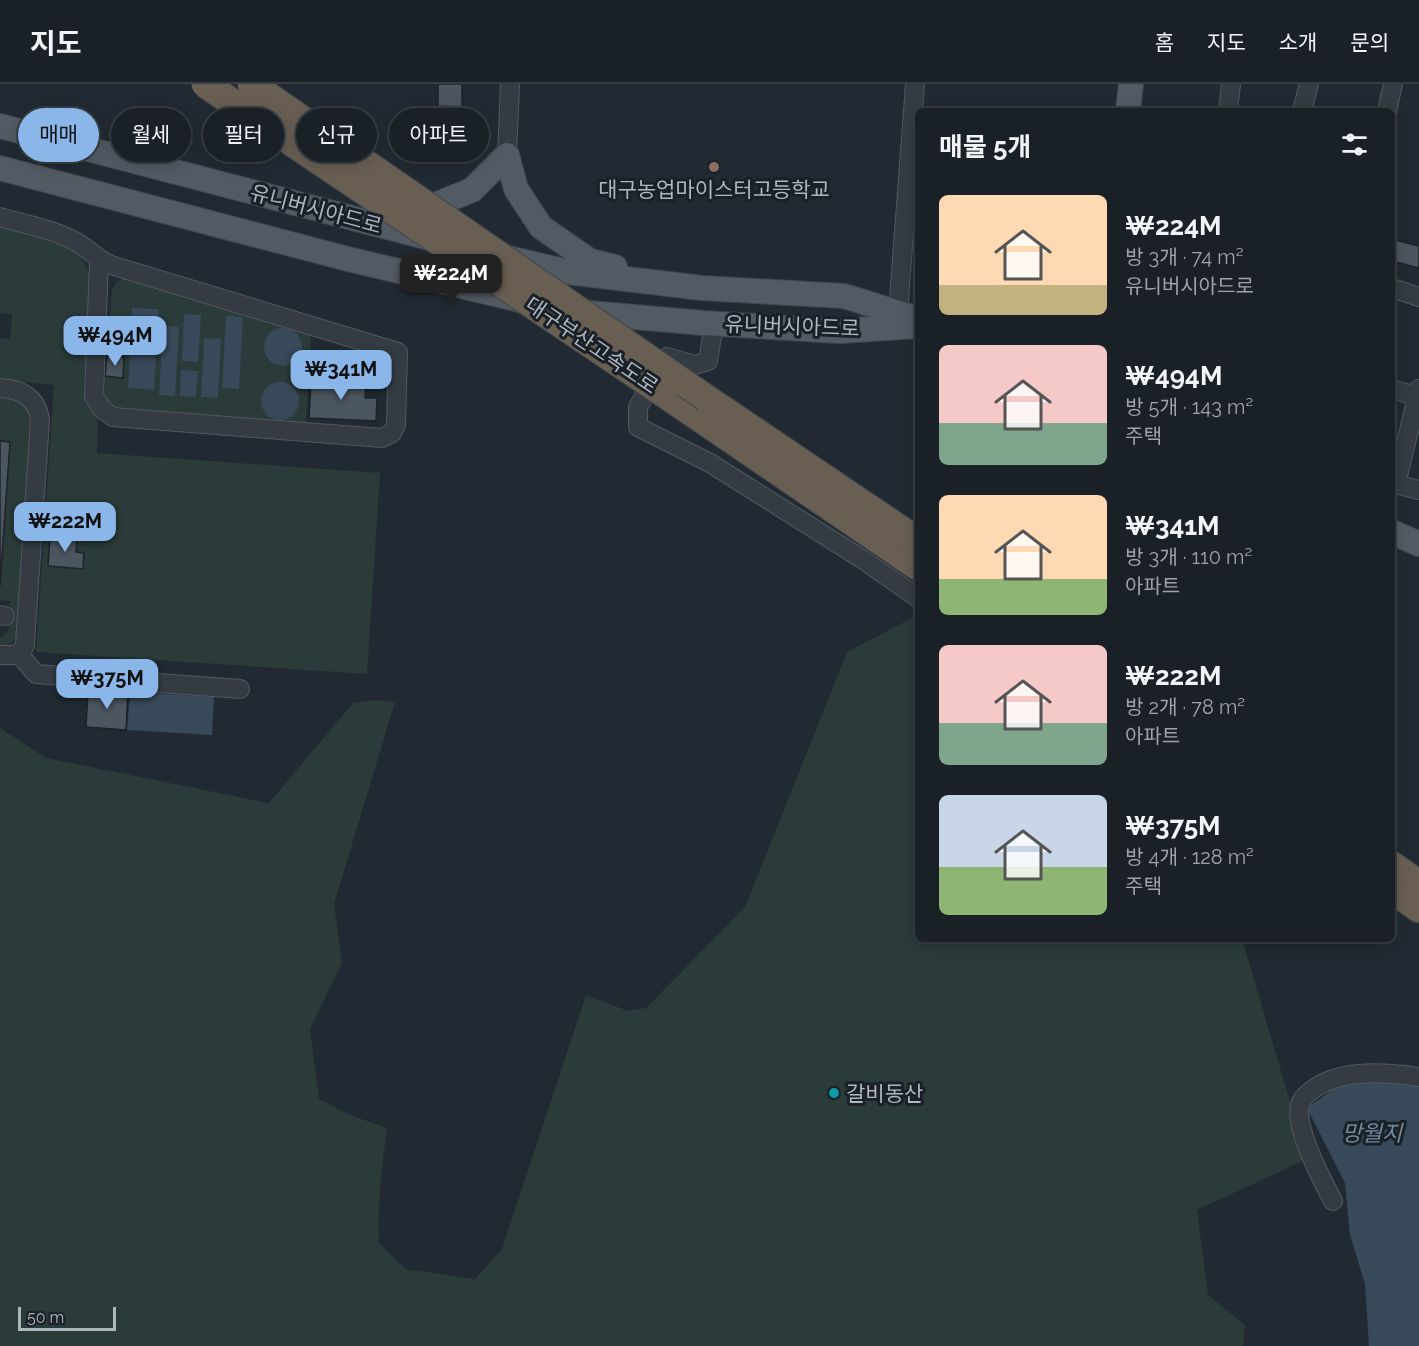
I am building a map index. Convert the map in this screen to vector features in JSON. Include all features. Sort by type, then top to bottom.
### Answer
[{"type":"highway","name":"대구부산고속도로","points":[[205,84],[915,565]]},
{"type":"highway","name":"대구부산고속도로","points":[[251,84],[915,540]]},
{"type":"highway","points":[[1395,867],[1419,884]]},
{"type":"highway","points":[[1395,892],[1419,909]]},
{"type":"main road","points":[[1128,108],[1131,84]]},
{"type":"main road","name":"유니버시아드로","points":[[0,126],[315,209],[568,272],[702,288],[844,296],[908,316]]},
{"type":"main road","points":[[315,209],[381,211],[427,208],[472,190],[507,155]]},
{"type":"main road","points":[[507,155],[516,189],[541,227],[590,261],[702,288]]},
{"type":"main road","name":"유니버시아드로","points":[[0,168],[348,259],[563,311],[714,324],[838,331],[915,326]]},
{"type":"main road","points":[[1395,533],[1419,544]]},
{"type":"street","points":[[507,155],[510,84]]},
{"type":"street","points":[[908,316],[906,227],[915,84]]},
{"type":"street","points":[[1228,108],[1231,84]]},
{"type":"street","points":[[1303,108],[1308,84]]},
{"type":"street","points":[[1388,108],[1393,84]]},
{"type":"street","points":[[0,217],[54,233],[78,243],[99,261],[398,352],[396,425],[392,433],[382,438],[113,417],[102,409],[94,396],[99,261]]},
{"type":"street","points":[[1395,289],[1419,297]]},
{"type":"street","points":[[714,324],[708,362],[695,365],[667,357],[638,407],[638,427],[710,463],[862,559],[915,596]]},
{"type":"street","points":[[0,387],[22,392],[32,399],[39,409],[40,420],[27,636],[22,651],[9,654]]},
{"type":"street","points":[[1395,390],[1418,394],[1396,484],[1419,490]]},
{"type":"street","points":[[9,654],[36,674],[240,689]]},
{"type":"street","points":[[1333,1201],[1308,1149],[1300,1106],[1305,1094],[1325,1081],[1361,1073],[1419,1077]]},
{"type":"shaded area","points":[[0,226],[42,238],[72,250],[87,268],[90,277],[84,393],[85,403],[92,404],[98,421],[97,453],[380,473],[367,674],[36,652],[54,385],[0,380],[0,338],[10,339],[12,314],[0,313]]},
{"type":"shaded area","points":[[126,278],[309,333],[311,336],[306,427],[122,413],[111,406],[105,394],[105,376],[123,377],[124,357],[107,356],[112,290],[117,281]]},
{"type":"shaded area","points":[[0,394],[21,400],[32,415],[19,634],[11,643],[0,646],[0,638],[8,632],[10,601],[0,600],[0,586],[10,442],[0,441]]},
{"type":"shaded area","points":[[915,617],[915,942],[1243,942],[1307,1159],[1197,1210],[1208,1295],[1245,1325],[1243,1346],[0,1346],[0,728],[46,758],[269,803],[353,703],[375,700],[395,702],[334,904],[342,963],[310,1029],[319,1099],[350,1115],[387,1128],[379,1200],[379,1243],[406,1269],[475,1279],[502,1249],[586,995],[628,1011],[646,1008],[745,907],[847,652]]},
{"type":"water","points":[[132,308],[159,309],[154,390],[128,388]]},
{"type":"water","points":[[184,314],[201,315],[198,362],[182,361]]},
{"type":"water","points":[[226,316],[243,317],[239,389],[222,388]]},
{"type":"water","points":[[163,326],[179,327],[175,396],[159,395]]},
{"type":"water","points":[[283,328],[296,334],[302,347],[296,360],[283,366],[270,360],[264,347],[270,334]]},
{"type":"water","points":[[204,338],[221,339],[218,398],[201,397]]},
{"type":"water","points":[[181,370],[198,371],[196,397],[180,396]]},
{"type":"water","points":[[280,382],[293,388],[299,401],[293,414],[280,420],[267,414],[261,401],[267,388]]},
{"type":"water","points":[[130,692],[214,697],[212,735],[127,730]]},
{"type":"water","name":"망월지","points":[[1343,1082],[1407,1083],[1419,1086],[1419,1346],[1369,1346],[1365,1284],[1350,1235],[1345,1183],[1307,1108]]},
{"type":"building","points":[[438,84],[462,84],[462,107],[438,106]]},
{"type":"building","points":[[1395,240],[1419,246],[1419,268],[1395,262]]},
{"type":"building","points":[[107,356],[124,357],[123,378],[105,376]]},
{"type":"building","points":[[311,380],[366,383],[365,398],[377,398],[376,421],[309,418]]},
{"type":"building","points":[[0,441],[10,442],[0,586]]},
{"type":"building","points":[[50,537],[77,538],[76,552],[84,553],[83,569],[48,566]]},
{"type":"building","points":[[88,690],[128,692],[126,730],[86,727]]},
{"type":"place","name":"대구농업마이스터고등학교","points":[[714,167]]},
{"type":"place","name":"갈비동산","points":[[834,1093]]}]
